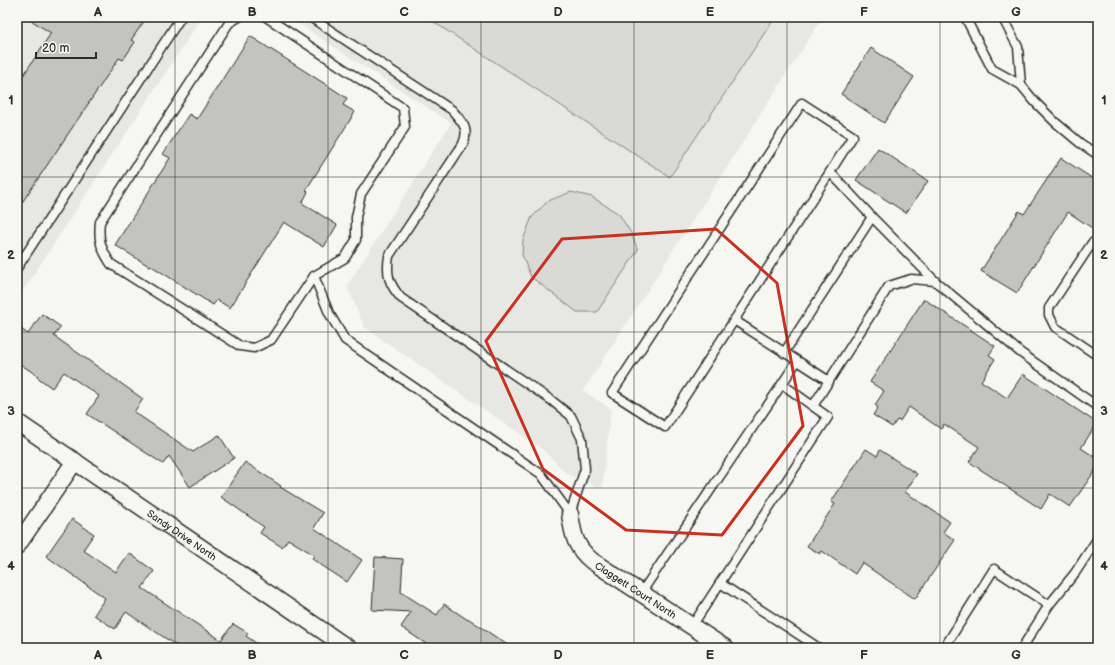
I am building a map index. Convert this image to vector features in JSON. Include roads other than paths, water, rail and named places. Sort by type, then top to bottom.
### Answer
[{"type":"street","name":"Sandy Drive North","points":[[17,422],[348,648]]},
{"type":"street","points":[[17,546],[75,461]]},
{"type":"street","name":"Claggett Court North","points":[[570,514],[572,530],[581,552],[592,561],[725,648]]},
{"type":"lane","points":[[17,268],[181,17]]},
{"type":"lane","points":[[239,17],[229,23],[100,222],[98,235],[102,251],[111,264],[240,346],[254,348],[271,340],[314,276],[345,258],[356,240],[356,217],[361,194],[405,127],[403,108],[266,17]]},
{"type":"lane","points":[[310,17],[452,110],[466,128],[466,137],[463,144],[389,256],[387,266],[388,277],[393,289],[401,298],[551,400],[571,416],[582,438],[585,469],[570,514]]},
{"type":"lane","points":[[965,17],[992,68],[1021,85],[1035,102],[1056,122],[1080,143],[1098,155]]},
{"type":"lane","points":[[1002,17],[1018,46],[1021,85]]},
{"type":"lane","points":[[802,103],[853,136],[830,172],[665,427],[612,393],[802,103]]},
{"type":"lane","points":[[830,172],[935,281],[1021,353],[1098,407]]},
{"type":"lane","points":[[784,353],[872,217]]},
{"type":"lane","points":[[1092,243],[1049,308],[1055,327],[1097,353]]},
{"type":"lane","points":[[314,276],[329,313],[345,340],[541,474],[570,514]]},
{"type":"lane","points":[[813,406],[889,286],[911,279],[935,281]]},
{"type":"lane","points":[[734,320],[829,381]]},
{"type":"lane","points":[[641,593],[797,361]]},
{"type":"lane","points":[[692,626],[828,418],[782,384]]},
{"type":"lane","points":[[1022,648],[1049,605],[1075,573],[1098,538]]},
{"type":"lane","points":[[944,648],[994,569],[1049,605]]},
{"type":"lane","points":[[720,583],[819,648]]}]
